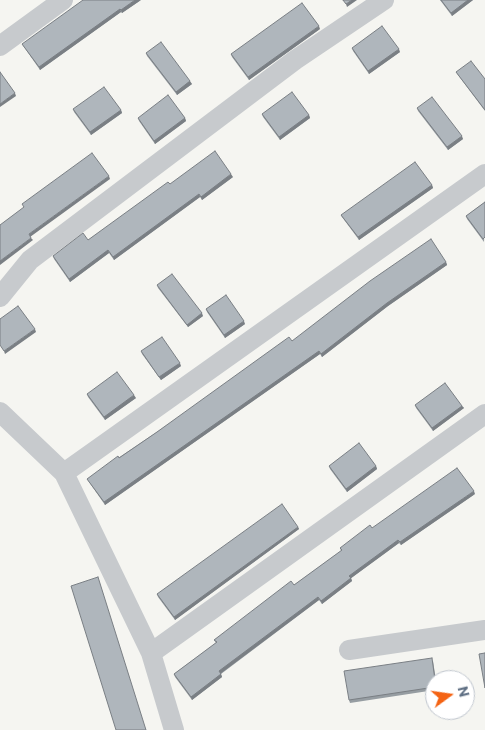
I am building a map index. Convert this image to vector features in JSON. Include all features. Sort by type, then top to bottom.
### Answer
[{"type":"street","points":[[0,46],[63,0]]},
{"type":"street","points":[[0,297],[30,260],[295,60],[384,0]]},
{"type":"street","points":[[64,474],[485,174]]},
{"type":"street","points":[[0,412],[64,474],[151,653],[174,730]]},
{"type":"street","points":[[151,653],[485,414]]},
{"type":"street","points":[[349,650],[485,630]]},
{"type":"building","points":[[83,0],[135,0],[39,67],[22,44]]},
{"type":"building","points":[[343,0],[352,0],[346,4]]},
{"type":"building","points":[[441,0],[468,0],[451,13]]},
{"type":"building","points":[[302,3],[319,26],[248,77],[231,54]]},
{"type":"building","points":[[382,26],[399,49],[368,71],[352,48]]},
{"type":"building","points":[[161,42],[190,81],[176,92],[146,53]]},
{"type":"building","points":[[471,61],[485,79],[485,110],[456,72]]},
{"type":"building","points":[[0,72],[15,93],[0,104]]},
{"type":"building","points":[[104,87],[121,110],[90,132],[73,109]]},
{"type":"building","points":[[292,92],[309,115],[279,137],[262,114]]},
{"type":"building","points":[[168,95],[185,118],[154,141],[138,118]]},
{"type":"building","points":[[432,97],[462,136],[447,147],[417,108]]},
{"type":"building","points":[[215,151],[231,174],[201,197],[199,194],[113,257],[108,250],[69,279],[53,256],[83,233],[88,240],[168,182],[170,184]]},
{"type":"building","points":[[92,153],[109,176],[29,234],[31,238],[0,261],[0,225],[24,207],[22,204]]},
{"type":"building","points":[[415,162],[432,185],[358,237],[341,215]]},
{"type":"building","points":[[485,202],[485,237],[483,239],[466,216]]},
{"type":"building","points":[[431,239],[446,262],[387,303],[321,354],[319,351],[104,502],[87,479],[118,456],[119,458],[157,432],[289,337],[292,341],[370,281]]},
{"type":"building","points":[[172,274],[202,313],[187,325],[157,285]]},
{"type":"building","points":[[226,295],[244,321],[224,335],[206,309]]},
{"type":"building","points":[[18,306],[35,329],[4,351],[0,345],[0,319]]},
{"type":"building","points":[[162,337],[180,363],[159,377],[141,351]]},
{"type":"building","points":[[117,372],[134,395],[104,417],[87,394]]},
{"type":"building","points":[[445,383],[462,406],[432,428],[415,405]]},
{"type":"building","points":[[359,443],[376,466],[346,489],[329,466]]},
{"type":"building","points":[[457,468],[474,491],[400,542],[398,540],[349,576],[351,578],[321,601],[318,597],[219,671],[221,674],[191,697],[174,674],[217,642],[214,640],[291,581],[294,585],[342,550],[340,548],[370,525],[372,528]]},
{"type":"building","points":[[282,504],[298,527],[174,617],[157,594]]},
{"type":"building","points":[[98,577],[146,730],[116,730],[71,586]]},
{"type":"building","points":[[485,653],[485,688],[479,654]]},
{"type":"building","points":[[432,658],[434,670],[425,670],[425,689],[349,700],[344,671]]}]
